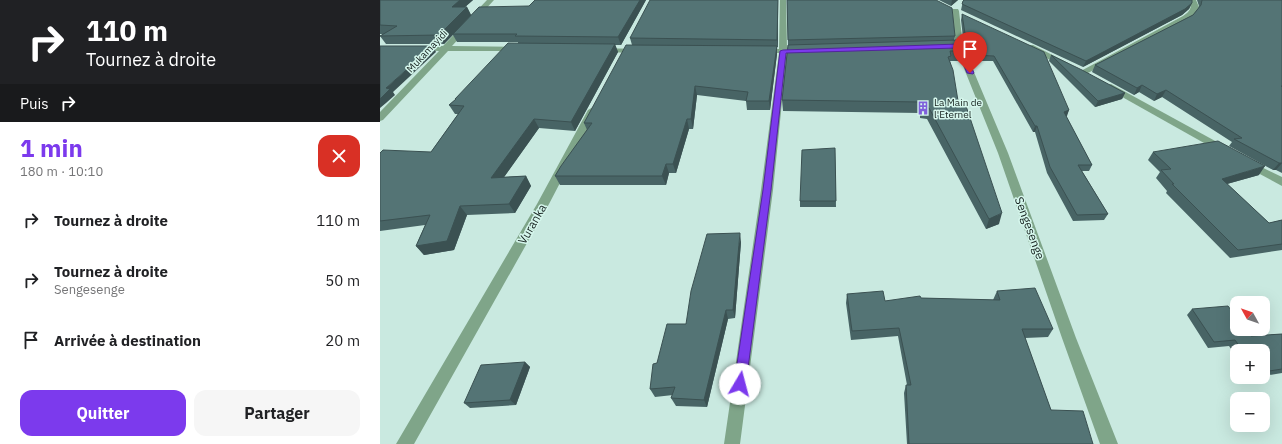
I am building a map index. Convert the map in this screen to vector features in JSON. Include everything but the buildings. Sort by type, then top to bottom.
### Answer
[{"type":"street","name":"Mukamayidi","points":[[380,118],[490,0]]},
{"type":"street","points":[[732,444],[767,190],[783,51],[783,0]]},
{"type":"street","points":[[1076,68],[1186,18],[1193,12],[1195,7],[1193,0]]},
{"type":"street","name":"Sengesenge","points":[[955,10],[955,46],[1003,154],[1109,444]]},
{"type":"street","points":[[618,64],[632,37]]},
{"type":"street","points":[[1026,45],[1076,68],[1282,182]]},
{"type":"street","points":[[409,48],[446,47],[532,49]]},
{"type":"street","points":[[594,50],[649,51]]},
{"type":"street","points":[[751,51],[814,50]]},
{"type":"street","name":"Vuranka","points":[[405,444],[543,204],[599,99]]},
{"type":"place","name":"La Main de l'Eternel","points":[[923,108]]},
{"type":"route","points":[[740,384],[767,190],[783,51],[959,46],[970,73]]}]
